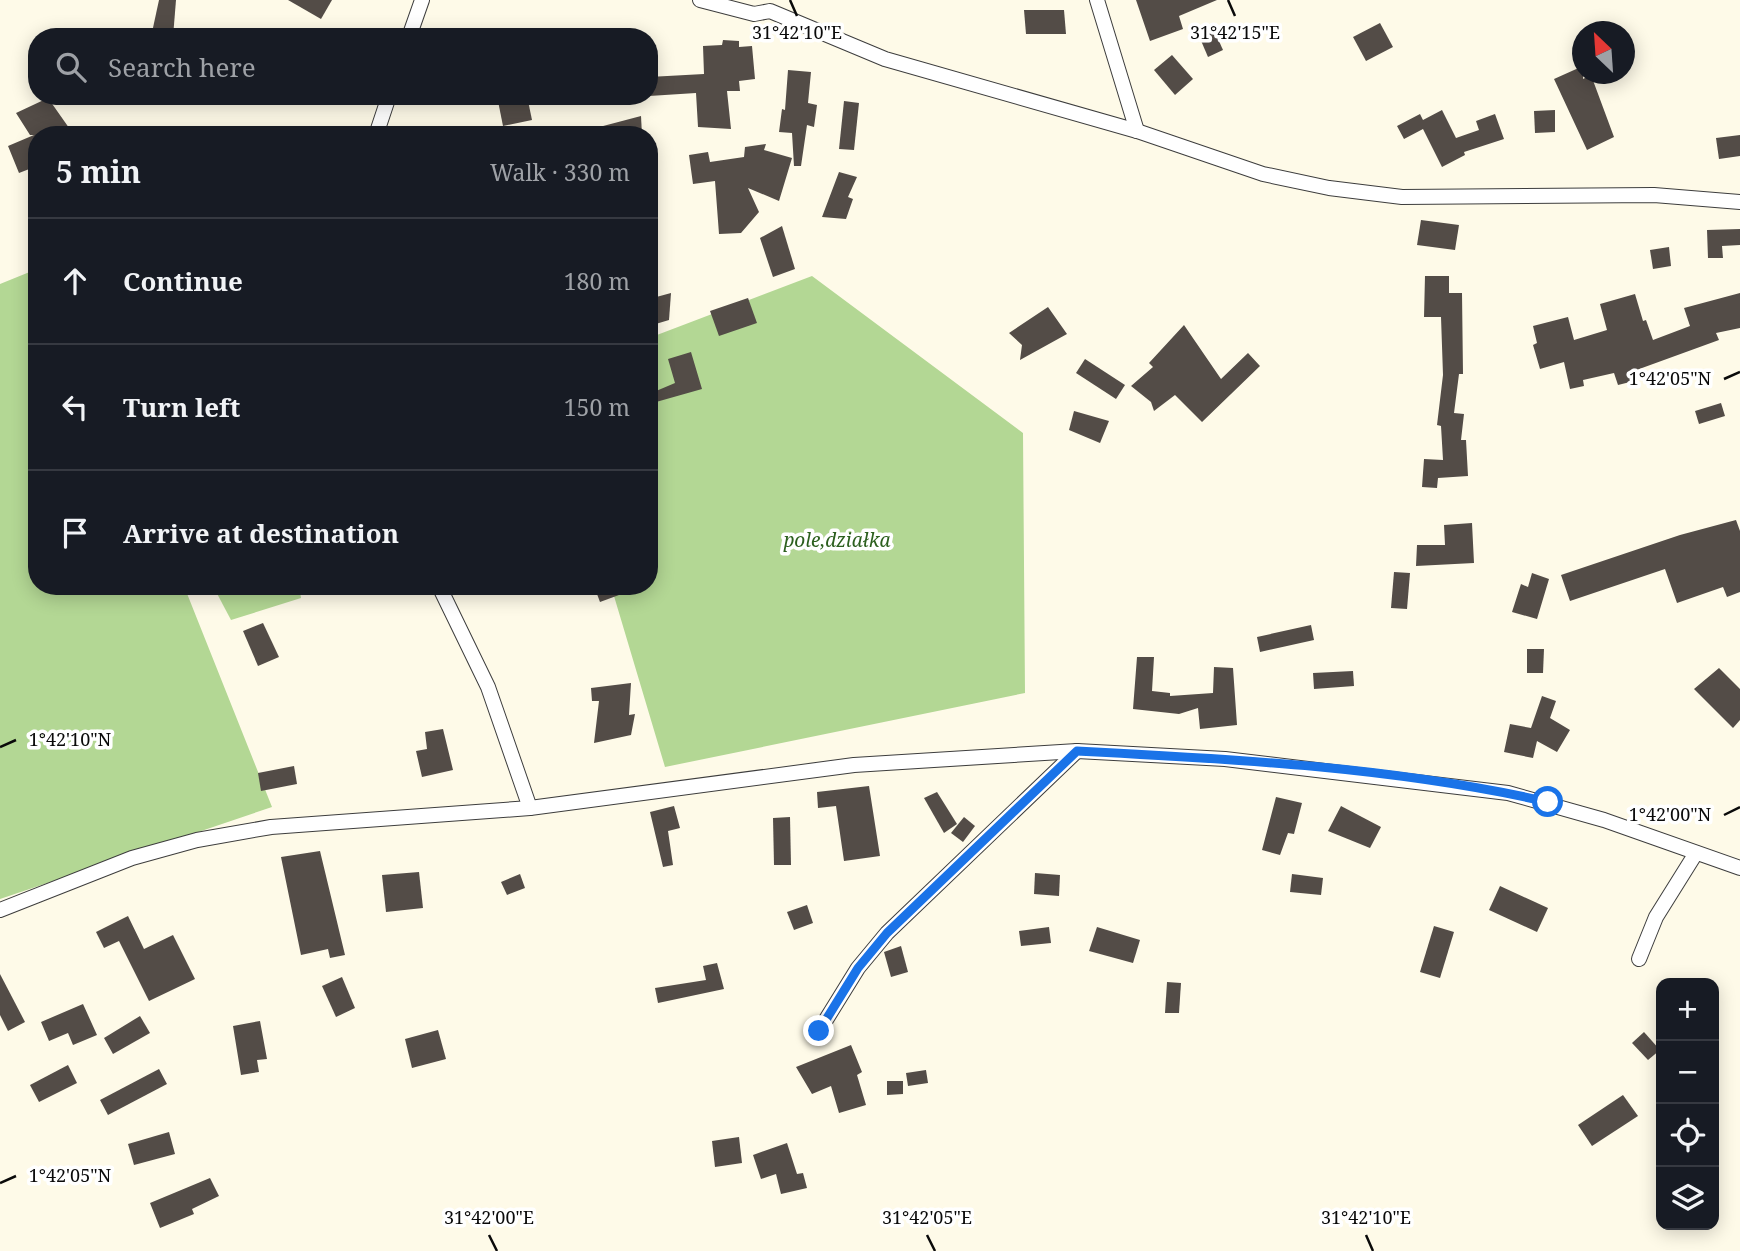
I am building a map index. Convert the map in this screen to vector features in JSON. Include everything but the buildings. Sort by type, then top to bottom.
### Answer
[{"type":"street","points":[[413,28],[422,0]]},
{"type":"street","points":[[700,0],[754,14],[769,6],[885,59],[1137,131],[1263,174],[1365,194],[1402,197],[1654,195],[1740,202]]},
{"type":"street","points":[[1097,0],[1137,131]]},
{"type":"street","points":[[379,126],[386,105]]},
{"type":"street","points":[[443,595],[488,687],[530,808]]},
{"type":"street","points":[[819,1031],[858,968],[887,933],[1077,751]]},
{"type":"street","points":[[0,911],[132,858],[197,840],[271,827],[530,808],[853,765],[1077,751],[1225,759],[1508,793],[1581,813],[1740,868]]},
{"type":"street","points":[[1639,959],[1656,917],[1696,853]]},
{"type":"green space","points":[[28,273],[28,595],[188,595],[272,807],[0,899],[0,284]]},
{"type":"green space","name":"pole,działka","points":[[812,276],[1023,433],[1025,693],[665,767],[614,595],[658,595],[658,335]]},
{"type":"green space","points":[[218,595],[300,595],[301,598],[231,620]]},
{"type":"route","points":[[819,1031],[858,968],[887,933],[1077,751],[1225,759],[1385,776],[1508,793],[1548,802]]}]
